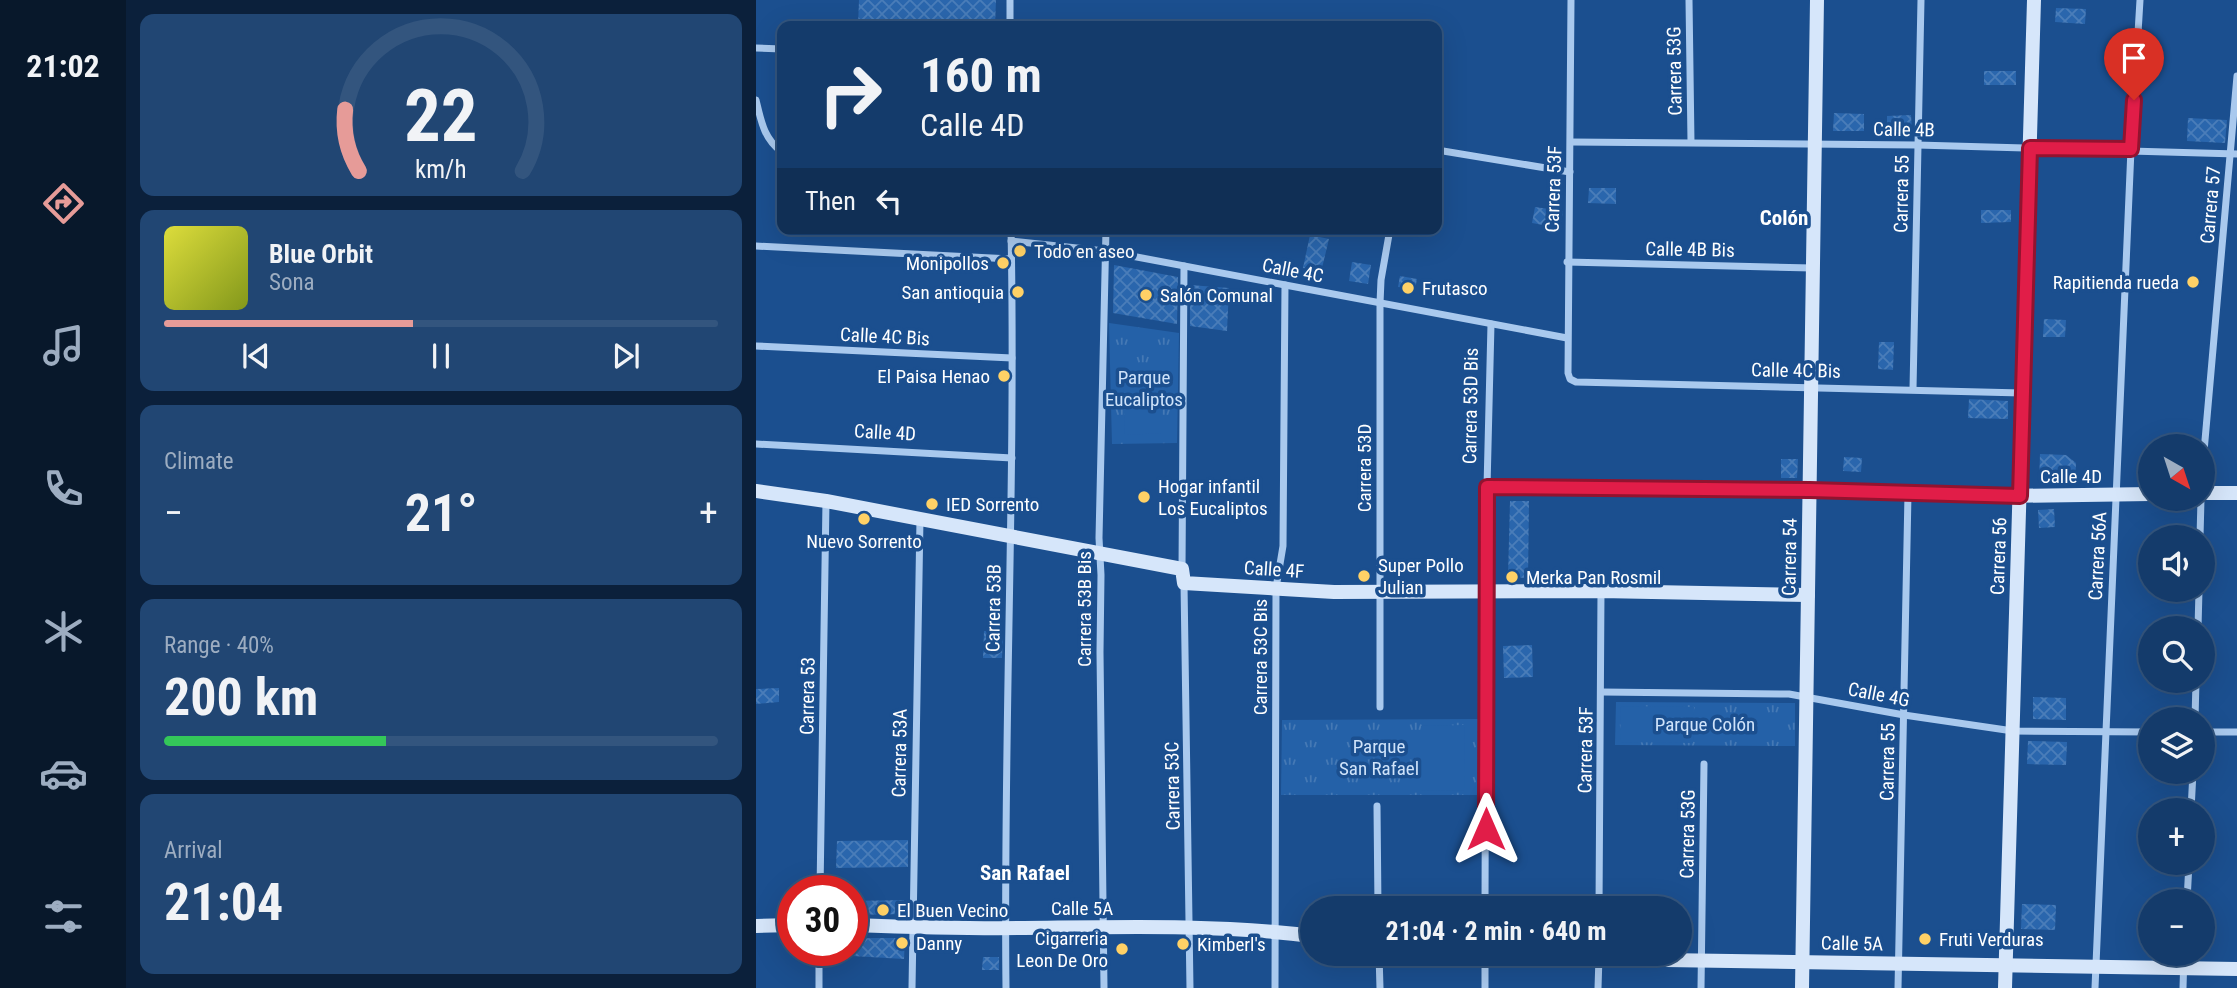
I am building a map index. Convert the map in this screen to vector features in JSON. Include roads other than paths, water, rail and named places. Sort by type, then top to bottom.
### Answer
[{"type":"street","points":[[1010,0],[1010,21]]},
{"type":"street","name":"Carrera 53F","points":[[1570,379],[1567,262],[1572,0]]},
{"type":"street","name":"Carrera 53G","points":[[1689,0],[1691,142]]},
{"type":"street","name":"Carrera 54","points":[[1802,988],[1817,0]]},
{"type":"street","name":"Carrera 55","points":[[1913,389],[1921,0]]},
{"type":"street","name":"Carrera 56","points":[[2005,988],[2034,0]]},
{"type":"street","name":"Carrera 56A","points":[[2095,988],[2131,149],[2140,0]]},
{"type":"street","points":[[756,48],[777,49]]},
{"type":"street","name":"Carrera 57","points":[[2206,434],[2234,154],[2237,76]]},
{"type":"street","points":[[756,100],[764,132],[777,148]]},
{"type":"street","name":"Calle 4B","points":[[1571,142],[1815,143],[2131,149],[2234,154]]},
{"type":"street","points":[[1442,151],[1570,172]]},
{"type":"street","name":"Carrera 53B","points":[[1006,988],[1012,458],[1012,235]]},
{"type":"street","name":"Carrera 53B Bis","points":[[1104,988],[1100,553],[1106,235]]},
{"type":"street","name":"Carrera 53D","points":[[1380,707],[1380,303],[1389,235]]},
{"type":"street","name":"Calle 4C","points":[[1012,241],[1105,251],[1567,338]]},
{"type":"street","points":[[756,246],[1011,259]]},
{"type":"street","name":"Calle 4B Bis","points":[[1567,262],[1813,268]]},
{"type":"street","name":"Carrera 53C","points":[[1184,266],[1183,576],[1190,988]]},
{"type":"street","name":"Carrera 53C Bis","points":[[1275,988],[1276,587],[1283,546],[1285,285]]},
{"type":"street","name":"Carrera 53D Bis","points":[[1485,896],[1487,487],[1491,324]]},
{"type":"street","name":"Calle 4C Bis","points":[[756,346],[1012,358]]},
{"type":"street","name":"Calle 4C Bis","points":[[1570,379],[1576,382],[2022,393]]},
{"type":"street","name":"Calle 4D","points":[[756,444],[1012,458]]},
{"type":"street","name":"Calle 4D","points":[[1487,487],[1810,490],[2020,496],[2138,494]]},
{"type":"street","name":"Calle 4F","points":[[756,491],[826,501],[1100,553],[1183,576],[1303,591],[1486,590],[1808,595]]},
{"type":"street","points":[[2216,493],[2237,493]]},
{"type":"street","name":"Carrera 55","points":[[1898,988],[1908,494]]},
{"type":"street","name":"Carrera 53","points":[[820,875],[826,501]]},
{"type":"street","name":"Carrera 53A","points":[[912,988],[920,519]]},
{"type":"street","name":"Carrera 53F","points":[[1599,896],[1601,591]]},
{"type":"street","name":"Calle 4G","points":[[1602,692],[1806,695],[1904,715],[2013,731],[2138,732]]},
{"type":"street","points":[[2215,732],[2237,732]]},
{"type":"street","name":"Carrera 53G","points":[[1701,988],[1704,764]]},
{"type":"street","points":[[1377,806],[1378,896]]},
{"type":"street","points":[[756,926],[777,925]]},
{"type":"street","name":"Calle 5A","points":[[868,926],[1191,928],[1300,934]]},
{"type":"street","name":"Calle 5A","points":[[1692,960],[2096,966],[2138,964]]},
{"type":"street","points":[[819,966],[819,988]]},
{"type":"street","points":[[1379,966],[1380,988]]},
{"type":"street","points":[[1485,966],[1485,988]]},
{"type":"street","points":[[1598,988],[1599,966]]},
{"type":"street","points":[[2183,988],[2184,966]]},
{"type":"street","name":"Calle 5A","points":[[2215,966],[2237,969]]},
{"type":"place","name":"Todo en aseo","points":[[1020,251]]},
{"type":"place","name":"Monipollos","points":[[1003,263]]},
{"type":"place","name":"Rapitienda rueda","points":[[2193,282]]},
{"type":"place","name":"Frutasco","points":[[1408,288]]},
{"type":"place","name":"San antioquia","points":[[1018,292]]},
{"type":"place","name":"Salón Comunal","points":[[1146,295]]},
{"type":"place","name":"El Paisa Henao","points":[[1004,376]]},
{"type":"place","name":"Hogar infantil Los Eucaliptos","points":[[1144,497]]},
{"type":"place","name":"IED Sorrento","points":[[932,504]]},
{"type":"place","name":"Nuevo Sorrento","points":[[864,519]]},
{"type":"place","name":"Super Pollo Julian","points":[[1364,576]]},
{"type":"place","name":"Merka Pan Rosmil","points":[[1512,577]]},
{"type":"place","name":"El Buen Vecino","points":[[883,910]]},
{"type":"place","name":"Fruti Verduras","points":[[1925,939]]},
{"type":"place","name":"Danny","points":[[902,943]]},
{"type":"place","name":"Kimberl's","points":[[1183,944]]},
{"type":"place","name":"Cigarreria Leon De Oro","points":[[1122,949]]},
{"type":"district","name":"Colón","points":[[1784,218]]},
{"type":"district","name":"San Rafael","points":[[1025,873]]},
{"type":"park label","name":"Parque Eucaliptos","points":[[1144,388]]},
{"type":"park label","name":"Parque Colón","points":[[1705,724]]},
{"type":"park label","name":"Parque San Rafael","points":[[1379,757]]}]
